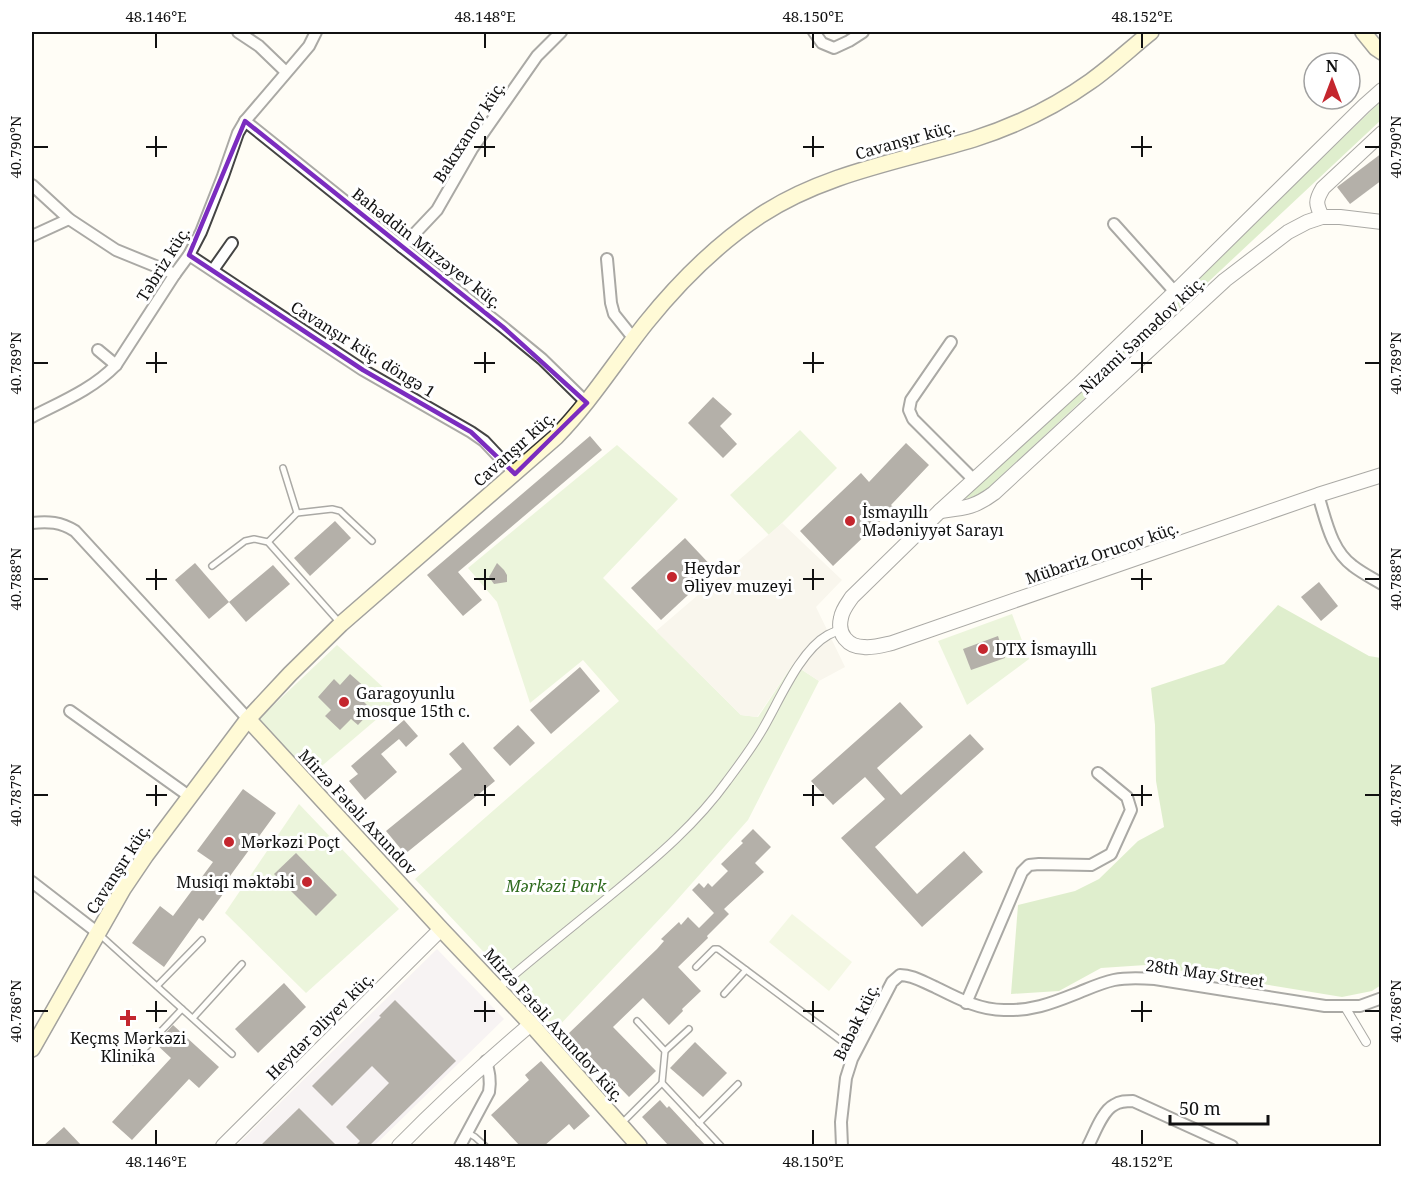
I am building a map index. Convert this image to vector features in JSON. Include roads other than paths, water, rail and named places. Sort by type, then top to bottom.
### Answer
[{"type":"main road","name":"Cavanşır küç.","points":[[32,1049],[123,889],[189,796],[248,719],[341,624],[556,437],[587,403],[646,323],[697,266],[761,215],[791,198],[826,183],[975,138],[1053,104],[1090,81],[1147,32]]},
{"type":"main road","points":[[1363,32],[1382,52]]},
{"type":"main road","name":"Mirzə Fətəli Axundov","points":[[248,719],[441,929]]},
{"type":"main road","name":"Mirzə Fətəli Axundov küç.","points":[[441,929],[531,1024],[639,1146]]},
{"type":"street","points":[[238,32],[259,46],[286,72]]},
{"type":"street","name":"Təbriz küç.","points":[[32,417],[93,384],[116,365],[189,255],[201,232],[238,133],[245,121],[309,46],[316,32]]},
{"type":"street","name":"Bakıxanov küç.","points":[[402,248],[437,210],[472,149],[537,56],[561,32]]},
{"type":"street","points":[[814,32],[822,43],[834,48],[863,32]]},
{"type":"street","points":[[497,989],[692,824],[721,789],[760,734],[796,670],[809,652],[827,635],[840,630],[843,609],[852,597],[939,510],[1078,385],[1382,90]]},
{"type":"street","name":"Bahəddin Mirzəyev küç.","points":[[245,121],[511,333],[542,359],[587,403]]},
{"type":"street","points":[[1322,217],[1317,206],[1317,198],[1323,188],[1382,133]]},
{"type":"street","points":[[32,185],[69,219],[116,250],[175,274]]},
{"type":"street","name":"Nizami Səmədov küç.","points":[[939,510],[971,507],[994,493],[1225,280],[1288,232],[1322,217],[1382,222]]},
{"type":"street","points":[[32,236],[69,219]]},
{"type":"street","points":[[1114,224],[1175,292]]},
{"type":"street","points":[[213,270],[232,243]]},
{"type":"street","name":"Cavanşır küç. döngə 1","points":[[189,255],[363,370],[471,432],[484,441],[516,474]]},
{"type":"street","points":[[608,259],[614,314],[634,339]]},
{"type":"street","points":[[951,342],[911,400],[909,410],[913,419],[974,480]]},
{"type":"street","points":[[98,350],[116,365]]},
{"type":"street","name":"Mübariz Orucov küç.","points":[[840,630],[844,639],[853,646],[892,643],[1318,495],[1382,475]]},
{"type":"street","points":[[1318,495],[1335,544],[1345,558],[1353,566],[1382,584]]},
{"type":"street","points":[[32,523],[49,522],[65,525],[75,531],[248,719]]},
{"type":"street","points":[[70,711],[189,796]]},
{"type":"street","points":[[966,1003],[1022,872],[1029,865],[1091,865],[1111,854],[1131,810],[1127,797],[1098,773]]},
{"type":"street","points":[[32,882],[98,933]]},
{"type":"street","name":"Heydər Əliyev küç.","points":[[223,1146],[441,929]]},
{"type":"street","name":"28th May Street","points":[[892,982],[900,975],[908,975],[966,1003],[999,1010],[1037,1008],[1097,985],[1114,980],[1137,978],[1325,1006],[1360,1006],[1382,998]]},
{"type":"street","name":"Babək küç.","points":[[842,1146],[841,1122],[846,1078],[856,1052],[892,982]]},
{"type":"street","points":[[1345,1007],[1366,1042]]},
{"type":"street","points":[[399,1146],[486,1061],[531,1024]]},
{"type":"street","points":[[460,1146],[489,1092],[490,1074],[486,1061]]},
{"type":"street","points":[[1088,1146],[1111,1106],[1122,1101],[1133,1101],[1232,1146]]},
{"type":"lane","points":[[283,468],[297,513]]},
{"type":"lane","points":[[268,542],[297,513],[332,509],[340,511],[372,541]]},
{"type":"lane","points":[[212,566],[245,541],[254,539],[268,542],[341,624]]},
{"type":"lane","points":[[98,933],[232,1054]]},
{"type":"lane","points":[[157,986],[202,940]]},
{"type":"lane","points":[[696,967],[714,949],[718,949],[856,1052]]},
{"type":"lane","points":[[192,1018],[242,964]]},
{"type":"lane","points":[[724,994],[747,970]]},
{"type":"lane","points":[[133,1061],[182,1008]]},
{"type":"lane","points":[[637,1021],[665,1051]]},
{"type":"lane","points":[[620,1125],[662,1083],[665,1051],[689,1029]]},
{"type":"lane","points":[[662,1083],[721,1146]]},
{"type":"lane","points":[[699,1123],[738,1084]]},
{"type":"lane","points":[[466,1133],[485,1146]]},
{"type":"place","name":"İsmayıllı Mədəniyyət Sarayı","points":[[850,521]]},
{"type":"place","name":"Heydər Əliyev muzeyi","points":[[672,577]]},
{"type":"place","name":"DTX İsmayıllı","points":[[983,649]]},
{"type":"place","name":"Garagoyunlu mosque 15th c.","points":[[344,702]]},
{"type":"place","name":"Mərkəzi Poçt","points":[[229,842]]},
{"type":"place","name":"Musiqi məktəbi","points":[[307,882]]},
{"type":"place","name":"Keçmş Mərkəzi Klinika","points":[[128,1018]]},
{"type":"park label","name":"Mərkəzi Park","points":[[556,886]]}]
